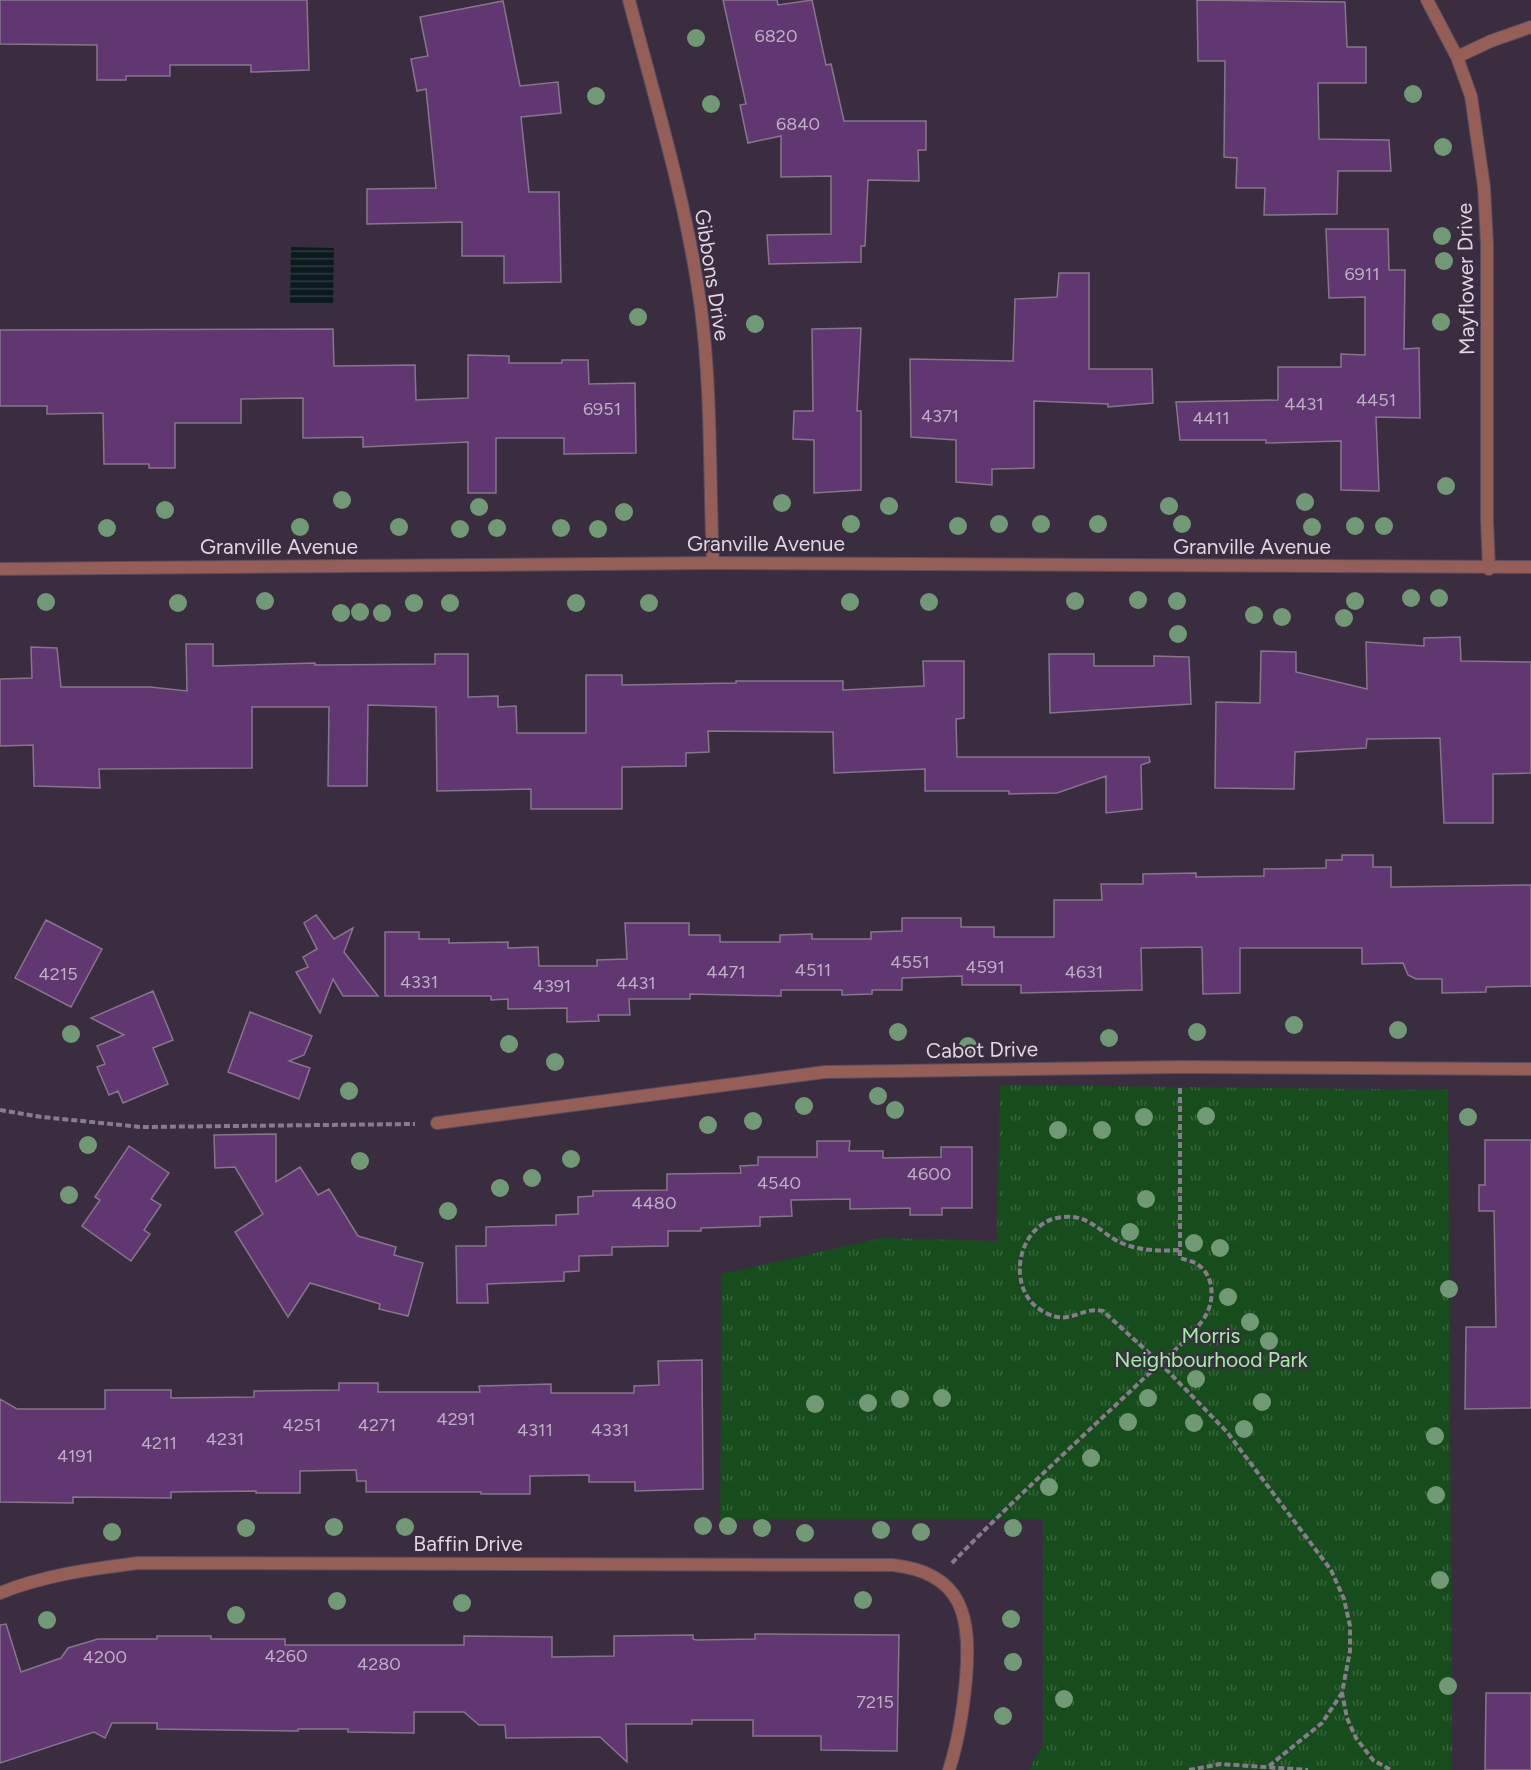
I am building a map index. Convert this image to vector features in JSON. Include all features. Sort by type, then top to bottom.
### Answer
[{"type":"street","name":"Gibbons Drive","points":[[629,0],[672,158],[701,309],[707,371],[712,563]]},
{"type":"street","name":"Mayflower Drive","points":[[1427,0],[1457,57],[1471,96],[1484,187],[1487,244],[1489,569]]},
{"type":"street","points":[[1457,57],[1491,41],[1531,27]]},
{"type":"street","name":"Granville Avenue","points":[[0,569],[712,563],[1489,569],[1531,567]]},
{"type":"street","name":"Cabot Drive","points":[[437,1123],[825,1072],[1180,1067],[1531,1070]]},
{"type":"street","name":"Baffin Drive","points":[[0,1593],[22,1584],[81,1571],[138,1563],[893,1565],[909,1567],[938,1578]]},
{"type":"street","points":[[938,1578],[950,1590],[963,1610],[967,1629],[968,1654],[962,1724],[949,1770]]},
{"type":"path","points":[[938,1578],[1199,1325],[1208,1312],[1212,1289],[1204,1269],[1180,1258],[1179,1250],[1180,1067]]},
{"type":"path","points":[[0,1110],[42,1118],[141,1127],[362,1126],[437,1123]]},
{"type":"path","points":[[1179,1250],[1142,1250],[1114,1240],[1094,1224],[1080,1218],[1064,1216],[1051,1219],[1036,1227],[1023,1246],[1020,1281],[1033,1305],[1057,1318],[1070,1318],[1095,1309],[1103,1311],[1160,1363],[1227,1432],[1330,1570],[1344,1599],[1350,1626],[1350,1651],[1342,1693],[1347,1718],[1356,1738],[1373,1760],[1390,1770]]},
{"type":"path","points":[[1269,1766],[1322,1723],[1342,1693]]},
{"type":"path","points":[[1190,1770],[1221,1764],[1308,1770]]},
{"type":"green space","name":"Morris Neighbourhood Park","points":[[1000,1085],[1448,1090],[1452,1770],[1029,1770],[1043,1745],[1043,1519],[720,1519],[722,1274],[882,1238],[997,1241]]},
{"type":"shaded area","points":[[291,247],[334,248],[333,304],[290,303]]},
{"type":"building","points":[[0,0],[307,0],[309,70],[251,72],[251,65],[170,65],[170,76],[126,76],[126,80],[97,80],[97,45],[0,44]]},
{"type":"building","points":[[723,0],[777,0],[778,5],[812,0],[826,65],[831,64],[844,121],[926,121],[926,150],[918,150],[919,181],[868,180],[865,246],[861,246],[861,262],[769,264],[767,235],[831,234],[831,176],[781,177],[781,136],[748,143],[740,105],[746,104]]},
{"type":"building","points":[[1197,0],[1345,2],[1347,47],[1366,47],[1366,83],[1318,83],[1319,139],[1389,140],[1391,171],[1338,171],[1337,214],[1264,215],[1265,188],[1236,188],[1237,158],[1224,157],[1225,61],[1198,61]]},
{"type":"building","points":[[503,1],[520,86],[558,82],[561,113],[521,117],[529,192],[559,192],[561,282],[504,283],[504,256],[462,256],[462,222],[367,224],[367,189],[436,188],[426,89],[417,91],[411,59],[428,56],[420,17]]},
{"type":"building","points":[[1326,229],[1388,229],[1389,270],[1405,270],[1404,349],[1419,348],[1420,418],[1376,417],[1379,491],[1341,490],[1341,441],[1266,443],[1266,440],[1180,440],[1176,402],[1278,400],[1278,367],[1341,367],[1341,354],[1365,355],[1365,297],[1329,298]]},
{"type":"building","points":[[1059,273],[1089,273],[1089,369],[1152,369],[1153,403],[1108,407],[1108,404],[1034,401],[1034,468],[992,469],[992,485],[956,482],[956,440],[911,437],[910,359],[1013,361],[1015,299],[1057,297]]},
{"type":"building","points":[[861,328],[857,411],[861,411],[861,490],[814,493],[814,440],[793,439],[794,411],[813,411],[812,329]]},
{"type":"building","points":[[333,329],[334,366],[415,365],[416,400],[468,398],[468,355],[509,356],[509,363],[562,363],[562,360],[588,360],[589,384],[635,383],[636,453],[564,454],[564,438],[496,438],[496,493],[468,493],[468,442],[363,447],[363,437],[303,438],[303,398],[241,399],[241,423],[175,423],[175,468],[149,468],[149,464],[104,464],[103,413],[47,414],[47,406],[0,406],[0,330]]},
{"type":"building","points":[[1460,637],[1461,661],[1531,662],[1531,773],[1493,774],[1493,823],[1444,823],[1440,738],[1367,739],[1366,748],[1295,752],[1294,789],[1215,788],[1216,702],[1260,703],[1261,651],[1296,652],[1296,672],[1367,689],[1366,642],[1424,646],[1424,638]]},
{"type":"building","points":[[186,644],[213,644],[213,666],[315,663],[315,665],[435,664],[435,654],[468,654],[468,697],[498,696],[498,707],[516,706],[517,733],[586,733],[586,675],[622,675],[622,685],[736,683],[736,681],[843,681],[843,690],[924,686],[923,661],[964,661],[964,718],[956,719],[957,757],[1149,757],[1150,762],[1141,765],[1142,809],[1106,813],[1106,776],[1057,793],[925,791],[925,769],[834,773],[833,732],[708,731],[709,752],[686,753],[686,766],[622,767],[622,809],[531,809],[531,789],[437,791],[436,707],[368,705],[367,786],[328,786],[329,707],[252,707],[252,768],[99,769],[100,788],[34,786],[33,745],[0,746],[0,679],[32,678],[31,647],[57,648],[61,687],[150,687],[187,691]]},
{"type":"building","points":[[1049,654],[1094,654],[1094,666],[1154,666],[1154,656],[1189,657],[1191,704],[1050,713]]},
{"type":"building","points":[[1342,855],[1373,855],[1373,867],[1391,867],[1391,887],[1531,885],[1531,986],[1486,987],[1486,992],[1442,993],[1442,979],[1416,979],[1408,975],[1403,963],[1362,964],[1362,948],[1240,948],[1240,993],[1203,994],[1202,947],[1141,948],[1142,990],[1021,993],[1021,985],[962,985],[962,976],[902,978],[902,990],[872,990],[872,994],[842,995],[842,990],[781,990],[781,996],[690,994],[690,999],[629,999],[630,1015],[598,1015],[599,1021],[567,1022],[567,1008],[508,1009],[508,999],[491,1000],[491,996],[385,996],[385,932],[419,932],[419,939],[449,939],[449,943],[508,942],[508,948],[538,947],[539,966],[597,966],[597,960],[627,959],[625,923],[689,923],[689,935],[720,935],[720,942],[780,942],[780,935],[812,934],[812,939],[871,939],[871,932],[902,931],[902,918],[961,918],[961,927],[994,927],[994,937],[1054,937],[1054,900],[1102,900],[1101,884],[1143,884],[1143,874],[1196,873],[1196,877],[1264,876],[1264,869],[1326,868],[1326,860],[1342,860]]},
{"type":"building","points":[[316,915],[334,939],[353,928],[344,952],[378,996],[343,996],[333,979],[320,1013],[296,972],[308,967],[303,957],[317,949],[304,923]]},
{"type":"building","points":[[46,920],[102,949],[71,1007],[15,978]]},
{"type":"building","points":[[153,991],[173,1040],[153,1048],[168,1084],[123,1103],[118,1091],[109,1095],[97,1067],[105,1064],[97,1046],[124,1035],[91,1018]]},
{"type":"building","points":[[250,1012],[312,1036],[304,1055],[289,1061],[310,1068],[299,1099],[228,1072]]},
{"type":"building","points":[[276,1134],[276,1182],[300,1167],[318,1195],[329,1189],[358,1236],[396,1247],[394,1255],[423,1263],[408,1316],[379,1309],[380,1304],[310,1283],[288,1317],[235,1232],[263,1214],[235,1167],[215,1168],[214,1135]]},
{"type":"building","points":[[1485,1140],[1531,1140],[1531,1408],[1465,1409],[1466,1327],[1496,1327],[1494,1211],[1479,1211],[1479,1185],[1485,1185]]},
{"type":"building","points":[[817,1141],[850,1141],[849,1151],[883,1151],[883,1158],[941,1157],[941,1147],[972,1147],[972,1208],[942,1208],[942,1215],[910,1215],[910,1208],[850,1209],[850,1199],[791,1200],[792,1216],[760,1217],[760,1226],[668,1231],[668,1246],[612,1247],[612,1255],[579,1256],[579,1271],[564,1272],[564,1281],[487,1284],[488,1303],[457,1303],[456,1246],[486,1246],[486,1227],[556,1225],[556,1215],[578,1214],[578,1197],[593,1196],[593,1191],[667,1190],[667,1174],[741,1173],[740,1166],[758,1165],[758,1157],[817,1157]]},
{"type":"building","points":[[129,1146],[169,1173],[151,1199],[161,1205],[144,1230],[150,1234],[131,1261],[82,1226],[100,1200],[95,1197]]},
{"type":"building","points":[[702,1360],[703,1489],[635,1491],[635,1482],[589,1482],[589,1475],[530,1476],[530,1494],[366,1492],[366,1481],[357,1481],[356,1470],[300,1471],[300,1493],[171,1492],[171,1498],[73,1497],[73,1503],[0,1502],[0,1399],[17,1409],[105,1409],[105,1390],[171,1390],[171,1398],[254,1397],[254,1391],[339,1390],[339,1383],[378,1383],[378,1392],[480,1392],[479,1386],[551,1384],[551,1393],[634,1393],[634,1386],[659,1385],[658,1361]]},
{"type":"building","points":[[6,1624],[21,1672],[61,1658],[68,1648],[98,1639],[157,1639],[157,1636],[285,1639],[285,1645],[464,1645],[464,1636],[552,1637],[552,1657],[614,1656],[614,1636],[693,1635],[693,1639],[696,1640],[755,1639],[755,1634],[899,1635],[897,1751],[821,1750],[821,1736],[753,1736],[753,1720],[692,1720],[692,1724],[626,1724],[627,1762],[600,1737],[506,1738],[505,1725],[479,1725],[464,1712],[414,1712],[414,1733],[348,1732],[348,1729],[298,1729],[298,1731],[157,1729],[157,1723],[112,1723],[105,1738],[94,1732],[0,1763],[0,1625]]},
{"type":"building","points":[[1486,1693],[1531,1693],[1531,1770],[1485,1770]]}]
